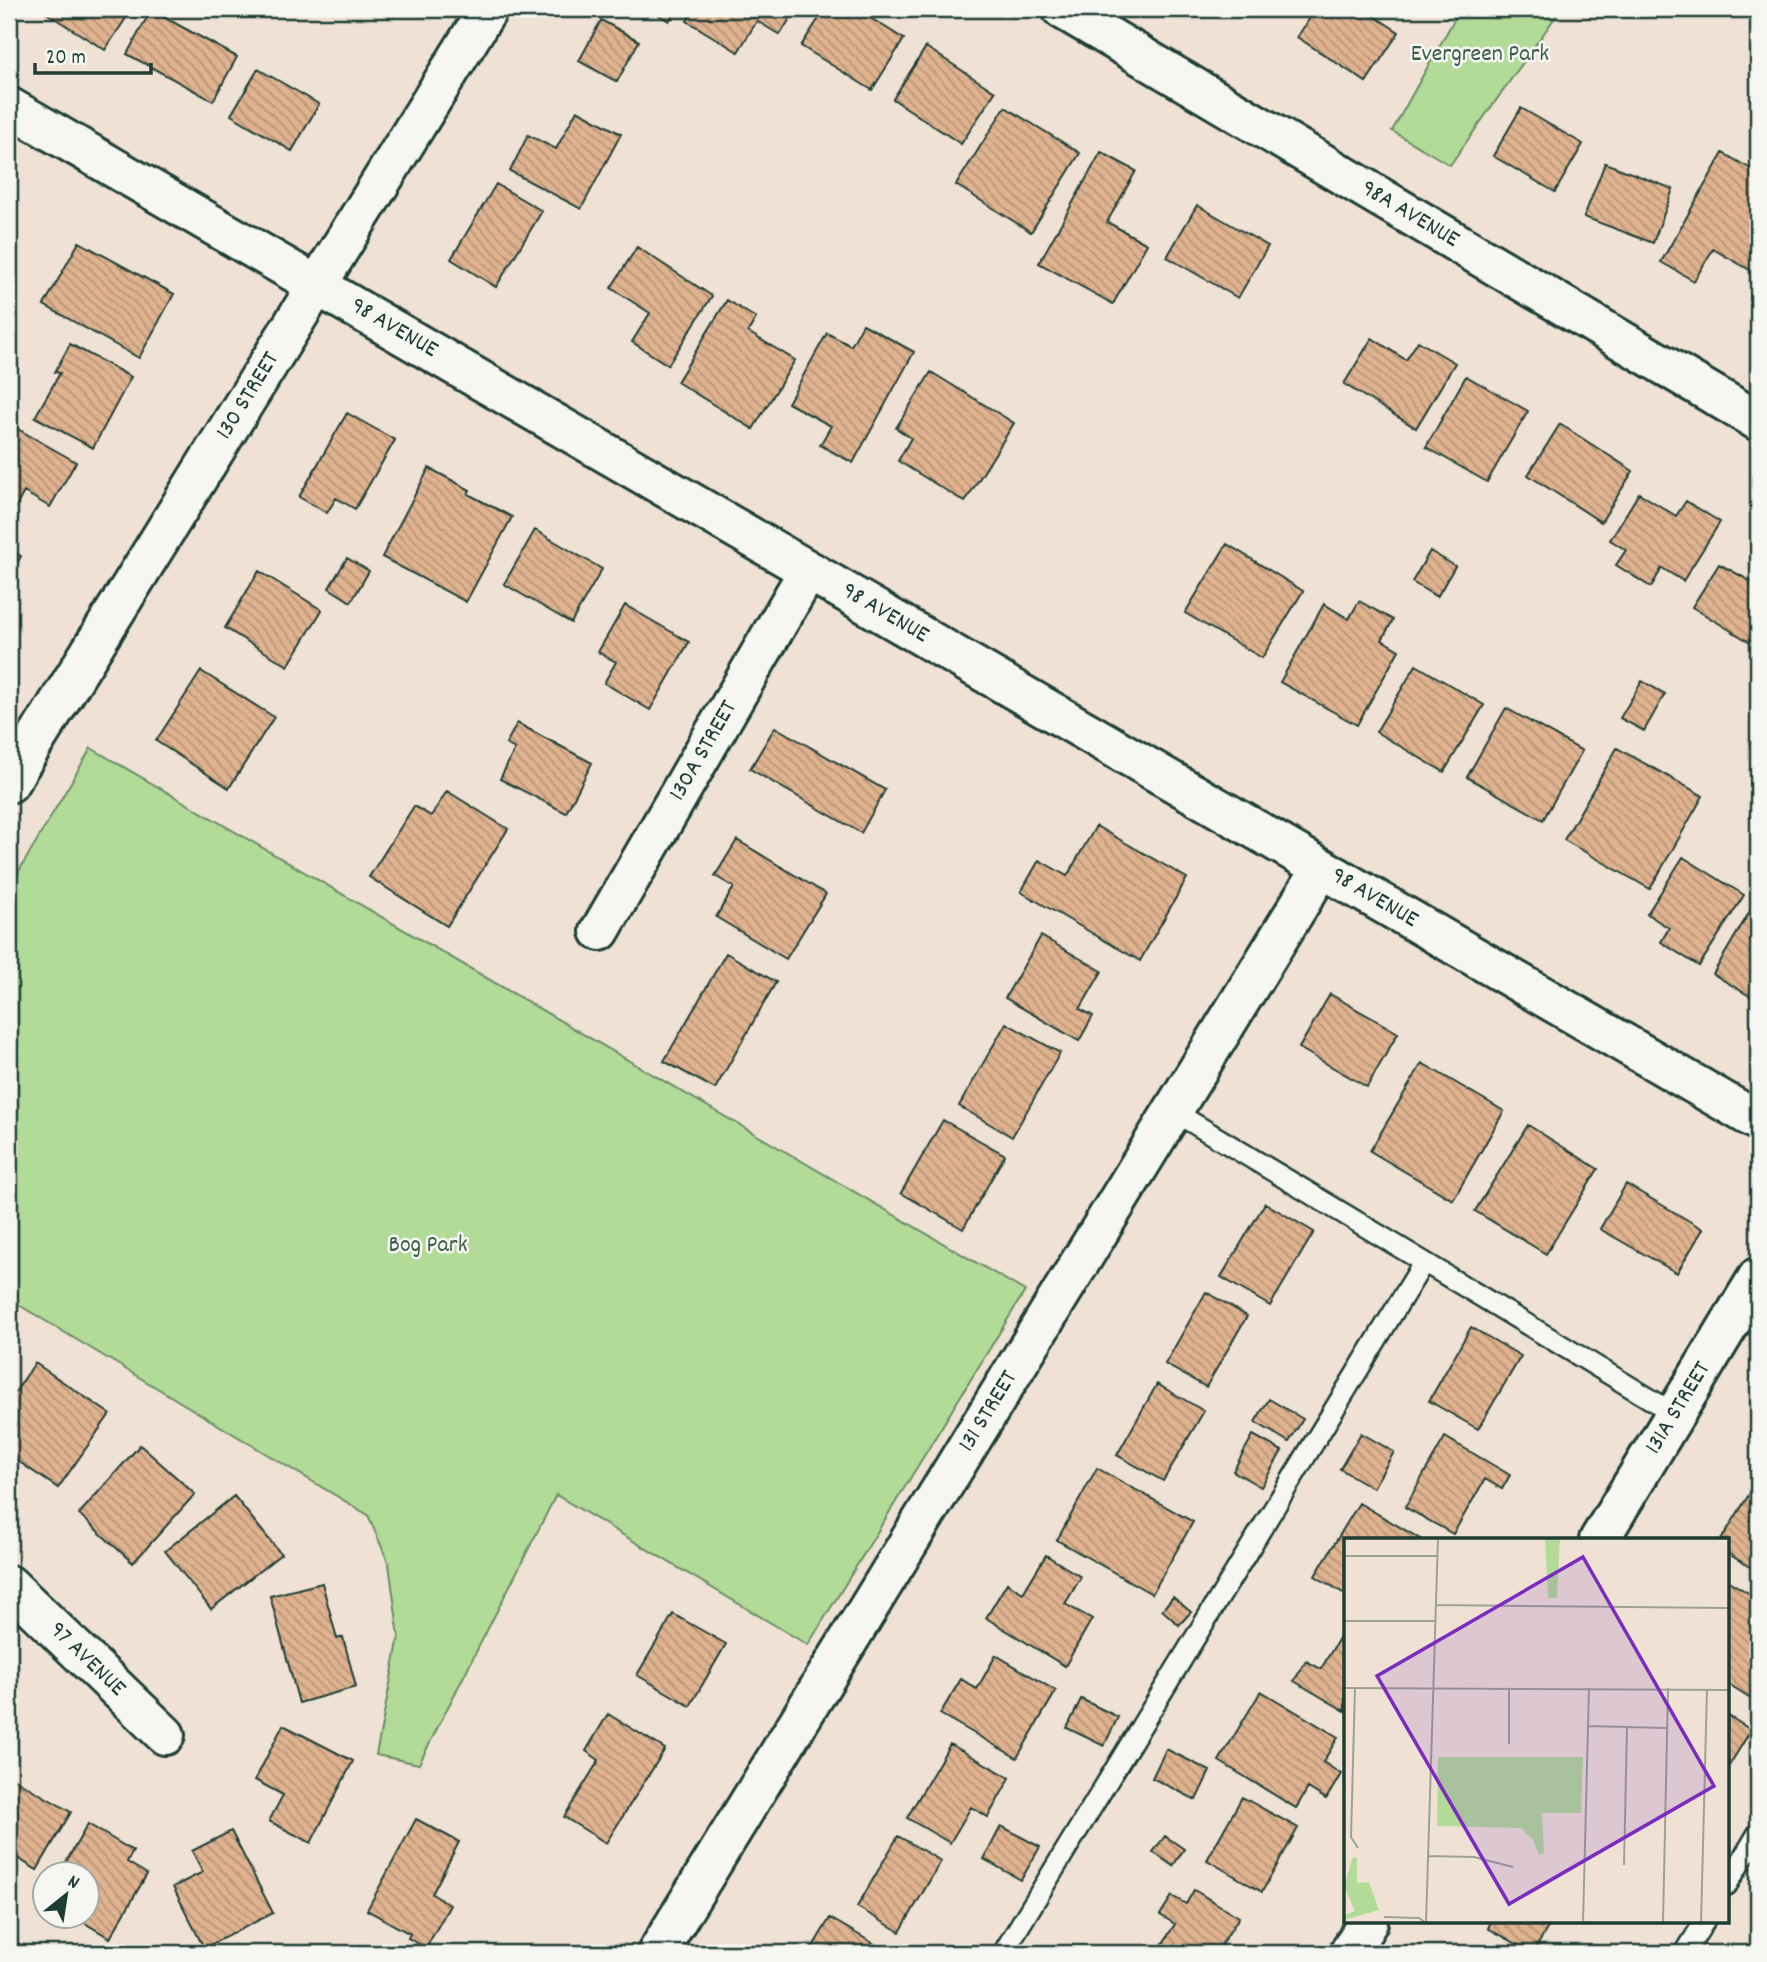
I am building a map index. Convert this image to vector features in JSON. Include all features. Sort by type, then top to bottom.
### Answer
[{"type":"street","name":"130 STREET","points":[[9,783],[488,9]]},
{"type":"street","name":"98A AVENUE","points":[[1062,9],[1758,421]]},
{"type":"street","name":"98 AVENUE","points":[[9,107],[1758,1121]]},
{"type":"street","name":"130A STREET","points":[[600,931],[808,571]]},
{"type":"street","name":"131 STREET","points":[[657,1953],[1321,869]]},
{"type":"street","name":"131A STREET","points":[[1600,1538],[1758,1277]]},
{"type":"street","name":"97 AVENUE","points":[[9,1585],[165,1735]]},
{"type":"street","points":[[1349,1953],[1367,1924]]},
{"type":"lane","points":[[1173,1111],[1675,1414]]},
{"type":"lane","points":[[1003,1953],[1424,1262]]},
{"type":"lane","points":[[1728,1883],[1758,1833]]},
{"type":"lane","points":[[1685,1953],[1703,1924]]},
{"type":"green space","name":"Evergreen Park","points":[[1460,9],[1561,9],[1450,165],[1392,131]]},
{"type":"green space","name":"Bog Park","points":[[91,748],[1025,1291],[808,1645],[556,1495],[419,1764],[376,1755],[399,1637],[389,1564],[368,1515],[9,1299],[9,888]]},
{"type":"building","points":[[40,9],[132,9],[105,50]]},
{"type":"building","points":[[649,9],[676,9],[669,21]]},
{"type":"building","points":[[694,9],[796,9],[780,35],[757,21],[738,52],[687,21]]},
{"type":"building","points":[[825,9],[856,9],[904,39],[872,90],[801,46]]},
{"type":"building","points":[[1316,9],[1363,9],[1399,32],[1366,82],[1297,37]]},
{"type":"building","points":[[151,10],[237,57],[213,101],[127,54]]},
{"type":"building","points":[[601,20],[639,41],[617,82],[579,61]]},
{"type":"building","points":[[926,47],[995,92],[961,144],[893,99]]},
{"type":"building","points":[[258,69],[319,104],[292,151],[231,115]]},
{"type":"building","points":[[1005,107],[1080,153],[1031,232],[956,185]]},
{"type":"building","points":[[1521,108],[1583,144],[1555,192],[1493,156]]},
{"type":"building","points":[[577,110],[621,134],[581,209],[510,171],[528,135],[556,149]]},
{"type":"building","points":[[1101,152],[1136,171],[1107,222],[1147,244],[1113,304],[1039,263]]},
{"type":"building","points":[[1723,153],[1758,173],[1758,268],[1755,273],[1713,249],[1694,281],[1661,262]]},
{"type":"building","points":[[1605,163],[1673,189],[1653,243],[1584,217]]},
{"type":"building","points":[[496,184],[542,211],[496,287],[451,259]]},
{"type":"building","points":[[1197,205],[1268,246],[1238,298],[1167,257]]},
{"type":"building","points":[[79,242],[174,294],[139,358],[44,305]]},
{"type":"building","points":[[637,247],[712,296],[668,365],[632,342],[650,313],[611,288]]},
{"type":"building","points":[[727,300],[756,318],[748,332],[795,360],[753,429],[677,382]]},
{"type":"building","points":[[863,324],[914,352],[853,463],[820,445],[831,426],[788,403],[827,333],[851,346]]},
{"type":"building","points":[[1372,338],[1406,360],[1418,341],[1455,363],[1416,428],[1344,384]]},
{"type":"building","points":[[70,344],[131,377],[93,448],[35,417],[60,373],[55,372]]},
{"type":"building","points":[[931,372],[1014,423],[965,502],[898,461],[911,438],[896,428]]},
{"type":"building","points":[[1466,376],[1528,411],[1487,482],[1426,447]]},
{"type":"building","points":[[347,413],[395,440],[355,509],[336,498],[327,513],[299,497]]},
{"type":"building","points":[[9,424],[76,462],[50,507],[24,492],[9,519]]},
{"type":"building","points":[[1560,424],[1633,471],[1601,522],[1528,475]]},
{"type":"building","points":[[429,468],[470,490],[468,494],[512,517],[466,602],[382,557]]},
{"type":"building","points":[[1639,493],[1676,516],[1686,501],[1720,522],[1683,581],[1662,568],[1651,587],[1616,565],[1626,550],[1610,540]]},
{"type":"building","points":[[535,530],[602,569],[571,623],[504,584]]},
{"type":"building","points":[[1227,544],[1303,591],[1262,658],[1185,613]]},
{"type":"building","points":[[9,549],[21,556],[9,578]]},
{"type":"building","points":[[1430,551],[1455,566],[1437,597],[1412,582]]},
{"type":"building","points":[[347,558],[369,571],[351,602],[329,588]]},
{"type":"building","points":[[1719,564],[1758,585],[1758,647],[1692,607]]},
{"type":"building","points":[[259,571],[322,610],[288,666],[225,628]]},
{"type":"building","points":[[1359,601],[1393,620],[1382,640],[1399,650],[1357,725],[1280,682],[1324,604],[1349,619]]},
{"type":"building","points":[[625,605],[689,642],[650,710],[604,683],[616,662],[598,652]]},
{"type":"building","points":[[1416,665],[1484,705],[1444,772],[1376,732]]},
{"type":"building","points":[[201,671],[274,717],[229,788],[156,741]]},
{"type":"building","points":[[1642,681],[1665,694],[1644,731],[1620,718]]},
{"type":"building","points":[[1506,708],[1582,751],[1543,820],[1467,777]]},
{"type":"building","points":[[517,723],[592,763],[566,813],[500,779],[515,749],[506,744]]},
{"type":"building","points":[[775,727],[885,790],[861,833],[750,769]]},
{"type":"building","points":[[1617,748],[1703,796],[1650,889],[1564,840]]},
{"type":"building","points":[[447,791],[508,829],[447,926],[369,877],[414,806],[431,816]]},
{"type":"building","points":[[1096,826],[1187,878],[1140,961],[1021,892],[1039,860],[1067,876]]},
{"type":"building","points":[[737,840],[826,894],[786,959],[716,917],[734,887],[715,876]]},
{"type":"building","points":[[1683,857],[1744,895],[1699,966],[1661,942],[1669,928],[1647,914]]},
{"type":"building","points":[[1753,906],[1758,910],[1758,1001],[1713,974]]},
{"type":"building","points":[[1041,936],[1102,971],[1080,1009],[1093,1016],[1079,1041],[1005,998]]},
{"type":"building","points":[[726,953],[776,982],[715,1089],[664,1061]]},
{"type":"building","points":[[1330,994],[1398,1033],[1367,1087],[1299,1048]]},
{"type":"building","points":[[1006,1023],[1060,1053],[1012,1137],[959,1106]]},
{"type":"building","points":[[1422,1063],[1504,1111],[1453,1200],[1370,1151]]},
{"type":"building","points":[[943,1120],[1005,1155],[963,1229],[901,1193]]},
{"type":"building","points":[[1528,1125],[1598,1169],[1546,1254],[1475,1211]]},
{"type":"building","points":[[1626,1184],[1703,1229],[1677,1273],[1600,1229]]},
{"type":"building","points":[[1265,1203],[1314,1232],[1270,1306],[1221,1277]]},
{"type":"building","points":[[1206,1292],[1247,1316],[1206,1387],[1165,1364]]},
{"type":"building","points":[[1471,1327],[1521,1356],[1478,1429],[1429,1401]]},
{"type":"building","points":[[35,1363],[110,1414],[58,1488],[9,1455],[9,1401]]},
{"type":"building","points":[[1157,1384],[1204,1411],[1163,1481],[1117,1455]]},
{"type":"building","points":[[1269,1399],[1303,1419],[1289,1442],[1255,1422]]},
{"type":"building","points":[[1361,1433],[1394,1452],[1373,1488],[1340,1469]]},
{"type":"building","points":[[1253,1435],[1282,1451],[1261,1487],[1233,1471]]},
{"type":"building","points":[[1445,1437],[1510,1475],[1502,1489],[1485,1479],[1453,1534],[1405,1507]]},
{"type":"building","points":[[140,1445],[195,1494],[133,1563],[79,1514]]},
{"type":"building","points":[[1097,1468],[1193,1522],[1152,1594],[1057,1540]]},
{"type":"building","points":[[1758,1480],[1758,1572],[1728,1554],[1728,1538],[1722,1538]]},
{"type":"building","points":[[234,1496],[281,1554],[211,1609],[165,1551]]},
{"type":"building","points":[[1359,1503],[1419,1538],[1344,1538],[1344,1593],[1315,1576]]},
{"type":"building","points":[[1046,1555],[1081,1577],[1065,1604],[1092,1619],[1065,1666],[986,1618],[1007,1583],[1023,1593]]},
{"type":"building","points":[[1728,1581],[1758,1599],[1757,1702],[1728,1684]]},
{"type":"building","points":[[322,1583],[337,1639],[343,1637],[356,1687],[299,1703],[270,1596]]},
{"type":"building","points":[[1173,1597],[1191,1612],[1179,1625],[1162,1610]]},
{"type":"building","points":[[673,1614],[726,1644],[690,1706],[637,1675]]},
{"type":"building","points":[[1344,1630],[1344,1710],[1294,1681],[1306,1661],[1321,1669]]},
{"type":"building","points":[[996,1655],[1056,1691],[1017,1758],[940,1714],[961,1679],[977,1689]]},
{"type":"building","points":[[1261,1691],[1338,1737],[1323,1762],[1341,1774],[1326,1799],[1308,1788],[1296,1808],[1219,1761]]},
{"type":"building","points":[[1081,1699],[1118,1717],[1104,1746],[1067,1728]]},
{"type":"building","points":[[608,1714],[665,1749],[606,1843],[564,1817],[599,1760],[586,1751]]},
{"type":"building","points":[[1728,1716],[1751,1730],[1728,1767]]},
{"type":"building","points":[[283,1725],[353,1761],[311,1843],[269,1821],[283,1795],[255,1780]]},
{"type":"building","points":[[950,1744],[1010,1778],[988,1817],[971,1807],[950,1843],[907,1818]]},
{"type":"building","points":[[1166,1749],[1210,1771],[1196,1800],[1152,1778]]},
{"type":"building","points":[[9,1776],[71,1812],[43,1860],[32,1860],[32,1867],[9,1853]]},
{"type":"building","points":[[1242,1797],[1298,1828],[1262,1892],[1207,1860]]},
{"type":"building","points":[[416,1819],[459,1842],[432,1894],[450,1905],[426,1948],[408,1938],[410,1934],[367,1910]]},
{"type":"building","points":[[88,1824],[133,1851],[127,1862],[147,1874],[110,1938],[97,1930],[102,1930],[102,1860],[67,1860]]},
{"type":"building","points":[[1001,1826],[1040,1847],[1021,1880],[984,1859]]},
{"type":"building","points":[[231,1831],[273,1913],[204,1948],[173,1887],[203,1872],[192,1851]]},
{"type":"building","points":[[898,1836],[941,1861],[900,1932],[857,1907]]},
{"type":"building","points":[[1165,1836],[1184,1849],[1173,1866],[1153,1852]]},
{"type":"building","points":[[1194,1890],[1239,1917],[1216,1953],[1157,1953],[1175,1924],[1160,1915],[1172,1896],[1186,1904]]},
{"type":"building","points":[[830,1918],[883,1949],[880,1953],[809,1953]]},
{"type":"building","points":[[1490,1924],[1550,1924],[1533,1953],[1488,1928]]},
{"type":"building","points":[[16,1943],[40,1951],[13,1953]]}]
